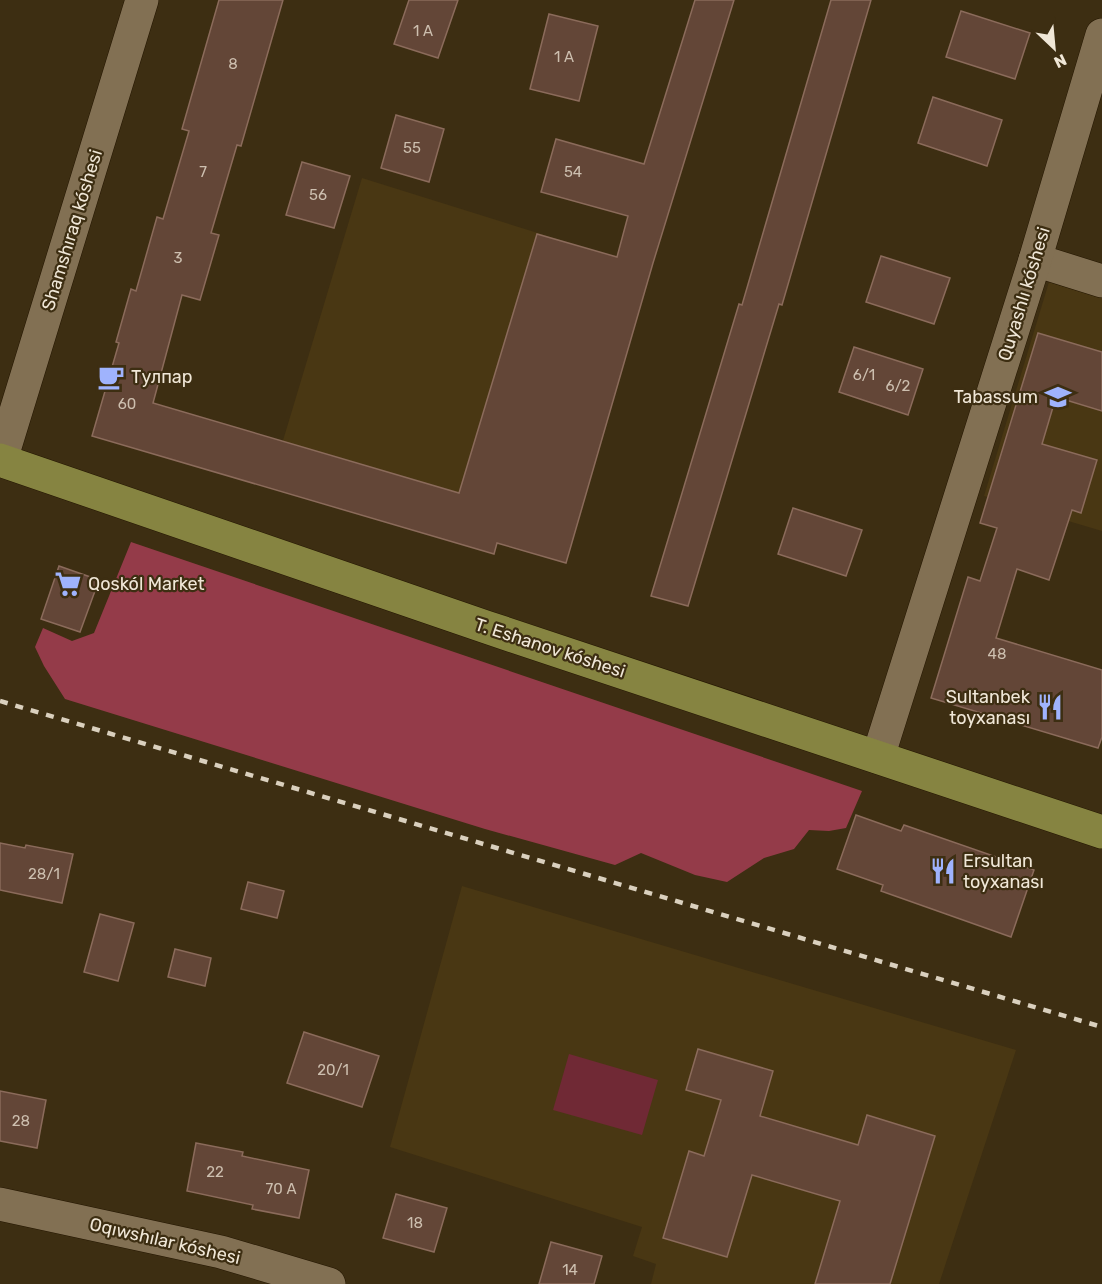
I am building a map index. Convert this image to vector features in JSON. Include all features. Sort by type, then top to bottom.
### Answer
[{"type":"main road","name":"T. Eshanov kóshesi","points":[[0,460],[486,627],[1102,832]]},
{"type":"street","name":"Shamshıraq kóshesi","points":[[0,460],[142,0]]},
{"type":"street","name":"Quyashlı kóshesi","points":[[878,757],[1035,260],[1102,36]]},
{"type":"street","points":[[1035,260],[1102,281]]},
{"type":"street","name":"Oqıwshılar kóshesi","points":[[0,1204],[221,1252],[329,1284]]},
{"type":"shaded area","points":[[362,178],[586,248],[494,554],[269,487]]},
{"type":"shaded area","name":"Tabassum","points":[[1049,282],[1102,298],[1102,531],[984,496]]},
{"type":"shaded area","points":[[131,542],[862,791],[846,828],[829,831],[809,830],[794,849],[764,858],[727,882],[695,875],[641,853],[615,865],[485,829],[65,699],[35,647],[43,628],[72,641],[94,633]]},
{"type":"shaded area","points":[[462,886],[1016,1050],[939,1284],[651,1284],[656,1264],[633,1256],[642,1227],[390,1147]]},
{"type":"shaded area","points":[[569,1054],[658,1080],[642,1135],[553,1110]]},
{"type":"building","points":[[219,0],[283,0],[241,146],[237,145],[211,233],[219,235],[200,300],[182,295],[153,403],[459,493],[537,234],[617,257],[628,216],[541,192],[556,139],[644,164],[695,0],[734,0],[653,263],[566,563],[497,543],[494,554],[92,436],[119,343],[116,342],[131,289],[136,291],[157,217],[163,219],[189,131],[182,129]]},
{"type":"building","points":[[409,0],[458,0],[438,58],[394,44]]},
{"type":"building","points":[[831,0],[871,0],[782,305],[779,304],[688,606],[651,596],[739,304],[742,305]]},
{"type":"building","points":[[961,11],[1030,33],[1015,79],[946,57]]},
{"type":"building","points":[[549,14],[598,26],[579,101],[530,89]]},
{"type":"building","points":[[933,97],[1002,120],[987,166],[918,143]]},
{"type":"building","points":[[396,115],[444,129],[429,182],[381,168]]},
{"type":"building","points":[[302,162],[350,176],[334,228],[286,215]]},
{"type":"building","points":[[881,256],[950,278],[934,324],[866,302]]},
{"type":"building","points":[[1038,333],[1102,352],[1102,411],[1056,397],[1042,444],[1097,460],[1081,513],[1072,510],[1049,580],[1017,569],[996,638],[1102,670],[1102,737],[1098,748],[931,698],[968,577],[980,581],[997,528],[980,523]]},
{"type":"building","points":[[854,347],[923,369],[908,415],[839,392]]},
{"type":"building","points":[[793,508],[862,530],[846,576],[778,554]]},
{"type":"building","points":[[59,566],[99,580],[80,632],[41,619]]},
{"type":"building","points":[[856,815],[901,831],[904,825],[1034,870],[1011,937],[881,891],[883,885],[837,869]]},
{"type":"building","points":[[0,843],[25,848],[26,845],[73,854],[62,903],[0,890]]},
{"type":"building","points":[[248,882],[284,891],[277,918],[241,909]]},
{"type":"building","points":[[100,914],[134,923],[118,981],[84,972]]},
{"type":"building","points":[[175,949],[211,958],[205,986],[168,977]]},
{"type":"building","points":[[304,1032],[379,1056],[362,1107],[287,1083]]},
{"type":"building","points":[[698,1049],[773,1071],[760,1116],[858,1145],[867,1115],[935,1136],[890,1284],[815,1284],[840,1201],[752,1175],[727,1257],[663,1238],[689,1151],[704,1156],[721,1100],[686,1090]]},
{"type":"building","points":[[0,1091],[46,1100],[37,1148],[0,1141]]},
{"type":"building","points":[[196,1143],[243,1152],[242,1156],[309,1170],[299,1218],[252,1209],[253,1205],[187,1191]]},
{"type":"building","points":[[396,1194],[447,1208],[434,1252],[383,1238]]},
{"type":"building","points":[[551,1242],[602,1256],[594,1284],[539,1284]]},
{"type":"railway","points":[[0,701],[1102,1027]]},
{"type":"place","name":"Тулпар","points":[[111,377]]},
{"type":"place","name":"Tabassum","points":[[1058,397]]},
{"type":"place","name":"Qoskól Market","points":[[68,584]]},
{"type":"place","name":"Sultanbek toyxanası","points":[[1050,707]]},
{"type":"place","name":"Ersultan toyxanası","points":[[943,871]]}]
